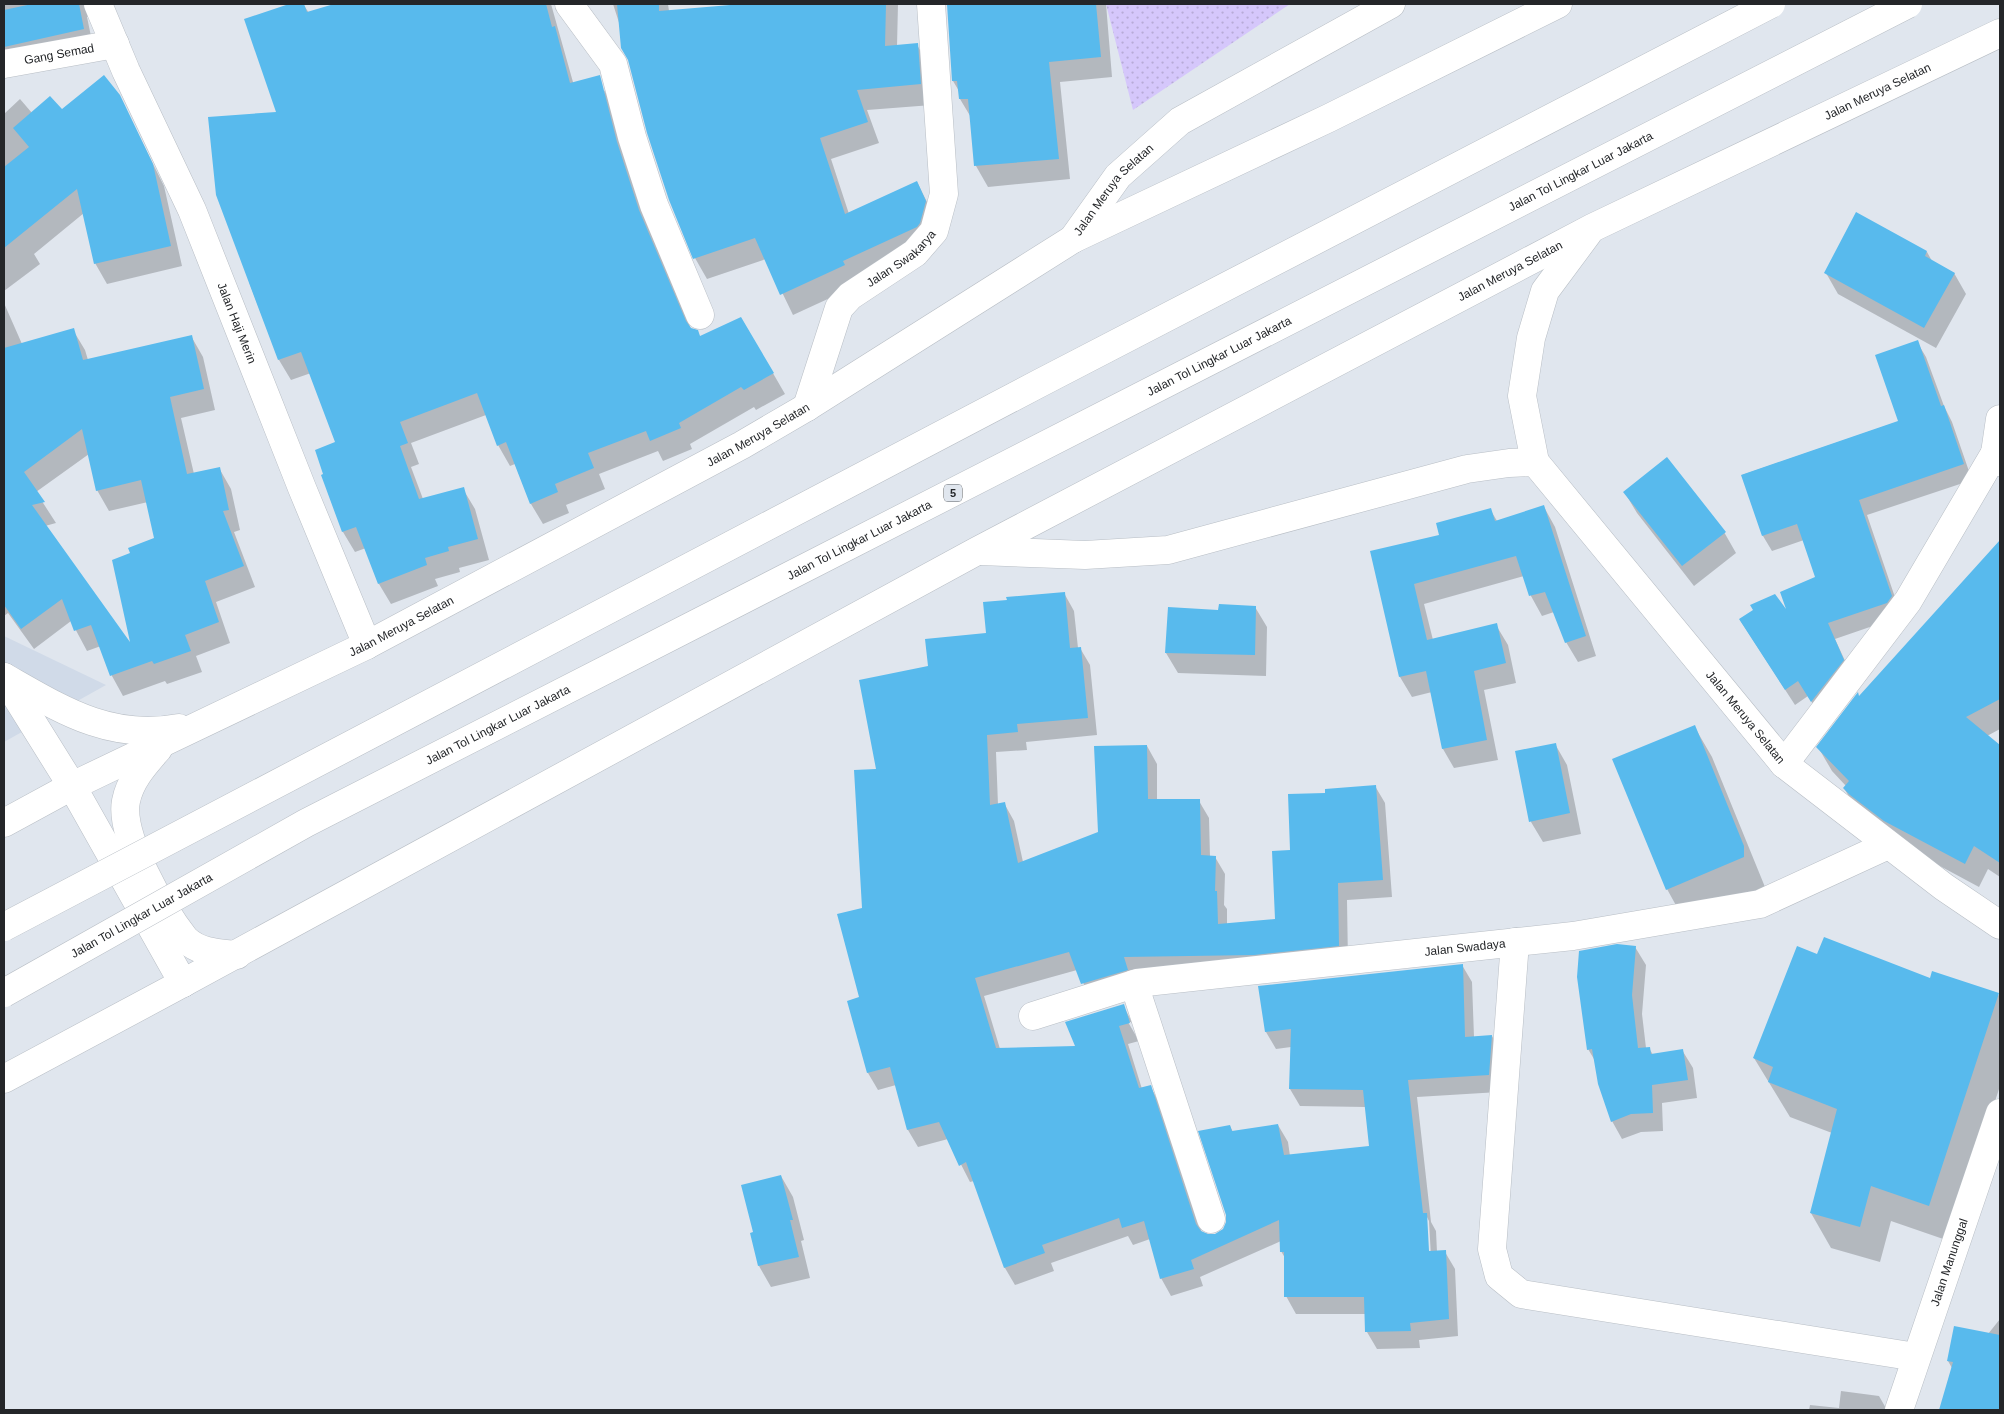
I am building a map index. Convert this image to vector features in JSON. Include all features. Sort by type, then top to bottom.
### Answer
[{"type":"main road","name":"Jalan Haji Merin","points":[[98,4],[192,210],[298,479],[368,645]]},
{"type":"main road","points":[[569,4],[613,64],[632,137],[654,205],[700,315]]},
{"type":"main road","name":"Jalan Swakarya","points":[[808,407],[840,308],[850,296],[915,253],[934,231],[944,194],[931,4]]},
{"type":"main road","name":"Jalan Meruya Selatan","points":[[4,823],[72,786],[368,645],[742,445],[808,407],[1073,239],[1118,176],[1180,121],[1391,4]]},
{"type":"main road","points":[[1073,239],[1329,118],[1558,4]]},
{"type":"main road","points":[[4,927],[1040,383],[1771,4]]},
{"type":"main road","name":"Jalan Tol Lingkar Luar Jakarta","points":[[4,993],[306,823],[1908,4]]},
{"type":"main road","name":"Jalan Meruya Selatan","points":[[4,1079],[236,955],[978,551],[1592,228],[2000,33]]},
{"type":"main road","name":"Gang Semad","points":[[4,64],[115,44]]},
{"type":"main road","name":"Jalan Meruya Selatan","points":[[1592,228],[1546,292],[1531,338],[1522,396],[1535,462],[1784,764],[1944,887],[2000,925]]},
{"type":"main road","points":[[1784,764],[1908,602],[1998,457],[2000,419]]},
{"type":"main road","points":[[978,551],[1085,555],[1168,550],[1467,469],[1509,463],[1535,462]]},
{"type":"main road","points":[[4,677],[64,710],[108,728],[137,732],[160,732],[205,724]]},
{"type":"main road","points":[[4,677],[72,786],[183,983]]},
{"type":"main road","points":[[161,745],[136,776],[126,800],[125,824],[131,844],[185,939],[198,949],[207,952],[236,955]]},
{"type":"main road","name":"Jalan Swadaya","points":[[1032,1016],[1134,984],[1573,936],[1760,904],[1888,845]]},
{"type":"main road","points":[[1515,942],[1492,1249],[1499,1276],[1521,1294],[1916,1357]]},
{"type":"main road","points":[[1134,984],[1211,1219]]},
{"type":"main road","name":"Jalan Manunggal","points":[[1899,1410],[2000,1113]]},
{"type":"shaded area","points":[[1106,4],[1290,4],[1133,110]]},
{"type":"shaded area","points":[[4,636],[106,685],[4,742]]},
{"type":"building","points":[[32,4],[79,4],[84,29],[4,47],[4,10]]},
{"type":"building","points":[[289,4],[304,4],[307,12],[334,4],[546,4],[552,27],[555,26],[570,83],[600,75],[617,142],[639,210],[686,321],[691,328],[698,330],[700,336],[741,317],[774,373],[744,390],[741,387],[679,423],[681,428],[650,441],[646,431],[588,453],[594,468],[555,484],[558,492],[530,504],[506,442],[497,446],[477,393],[400,422],[408,443],[400,446],[419,499],[464,487],[478,539],[448,547],[449,551],[425,558],[427,565],[378,584],[356,527],[342,532],[321,475],[323,474],[315,450],[335,442],[301,352],[278,360],[216,195],[208,117],[276,112],[244,19]]},
{"type":"building","points":[[617,4],[659,4],[659,11],[742,4],[886,4],[885,46],[918,43],[921,84],[857,90],[868,122],[820,138],[845,214],[917,181],[926,201],[920,223],[917,227],[843,261],[845,265],[780,295],[755,238],[693,259],[669,200],[647,133],[628,60],[621,48]]},
{"type":"building","points":[[947,4],[1096,4],[1101,57],[1049,62],[1059,159],[974,166],[968,99],[959,99],[957,81],[952,81]]},
{"type":"building","points":[[104,75],[120,95],[153,164],[171,246],[94,264],[77,189],[4,248],[4,167],[29,147],[13,128],[50,96],[62,109]]},
{"type":"building","points":[[1856,212],[1927,251],[1925,256],[1955,273],[1924,328],[1824,273]]},
{"type":"building","points":[[74,328],[83,360],[192,335],[204,389],[170,397],[187,474],[220,467],[229,510],[223,511],[244,566],[205,581],[219,622],[185,635],[191,651],[154,664],[152,661],[110,676],[91,625],[74,631],[62,599],[21,629],[4,605],[4,348]],"holes":[[[82,429],[96,491],[141,480],[154,538],[128,548],[130,553],[112,560],[130,642],[32,505],[45,502],[24,472]]]},
{"type":"building","points":[[1918,340],[1941,406],[1944,405],[1964,464],[1859,500],[1892,596],[1887,603],[1828,623],[1844,660],[1811,702],[1798,681],[1785,690],[1739,619],[1753,610],[1750,605],[1775,594],[1786,609],[1780,592],[1815,577],[1797,524],[1762,536],[1741,475],[1898,421],[1875,355]]},
{"type":"building","points":[[1667,457],[1726,532],[1682,566],[1623,492]]},
{"type":"building","points":[[1544,505],[1586,636],[1565,643],[1545,592],[1529,596],[1516,556],[1414,584],[1427,640],[1497,623],[1506,663],[1474,671],[1487,740],[1442,749],[1426,671],[1399,677],[1370,551],[1439,535],[1436,523],[1491,508],[1495,521]]},
{"type":"building","points":[[2000,540],[2000,699],[1966,717],[2000,745],[2000,863],[1974,846],[1965,864],[1884,821],[1850,795],[1843,788],[1849,781],[1816,747],[1858,692],[1859,696]]},
{"type":"building","points":[[1065,592],[1070,648],[1081,647],[1088,718],[1017,724],[1018,732],[987,735],[990,805],[1005,802],[1018,863],[1098,832],[1094,746],[1147,745],[1148,799],[1200,799],[1201,855],[1216,856],[1215,891],[1217,891],[1218,924],[1275,919],[1272,851],[1290,850],[1288,794],[1325,793],[1325,789],[1376,785],[1383,880],[1338,883],[1339,946],[1254,955],[1124,957],[1128,970],[1081,984],[1069,952],[975,978],[996,1048],[1075,1046],[1065,1022],[1124,1004],[1130,1023],[1119,1026],[1139,1088],[1151,1085],[1196,1224],[1201,1231],[1215,1234],[1223,1229],[1226,1215],[1198,1131],[1230,1125],[1232,1131],[1278,1124],[1284,1155],[1369,1146],[1363,1090],[1289,1089],[1291,1029],[1265,1032],[1258,986],[1463,964],[1465,1037],[1492,1035],[1489,1075],[1408,1080],[1423,1213],[1427,1213],[1429,1251],[1446,1250],[1449,1319],[1410,1323],[1411,1331],[1365,1332],[1364,1297],[1284,1297],[1284,1252],[1280,1252],[1279,1220],[1191,1260],[1194,1269],[1160,1279],[1144,1221],[1122,1228],[1119,1218],[1042,1245],[1045,1253],[1004,1268],[966,1162],[959,1166],[939,1122],[907,1130],[890,1067],[867,1073],[847,1001],[859,997],[837,914],[862,908],[854,770],[876,769],[859,680],[928,666],[925,639],[986,633],[983,602],[1007,600],[1006,597]]},
{"type":"building","points":[[1219,604],[1256,606],[1255,655],[1165,653],[1168,607],[1218,610]]},
{"type":"building","points":[[1695,725],[1744,846],[1744,857],[1666,890],[1612,759]]},
{"type":"building","points":[[1556,743],[1570,813],[1529,822],[1515,751]]},
{"type":"building","points":[[1824,937],[1930,978],[1932,971],[1999,993],[1929,1206],[1871,1186],[1860,1227],[1810,1213],[1837,1109],[1768,1082],[1773,1067],[1753,1058],[1797,946],[1817,954]]},
{"type":"building","points":[[1617,944],[1636,946],[1632,995],[1638,1048],[1650,1047],[1651,1054],[1683,1049],[1688,1080],[1652,1085],[1653,1113],[1631,1114],[1611,1122],[1598,1084],[1592,1049],[1587,1050],[1577,977],[1579,951]]},
{"type":"building","points":[[781,1175],[793,1220],[790,1220],[799,1257],[758,1266],[750,1233],[753,1232],[741,1185]]},
{"type":"building","points":[[1954,1326],[2000,1335],[2000,1410],[1939,1410],[1953,1362],[1947,1361]]}]
